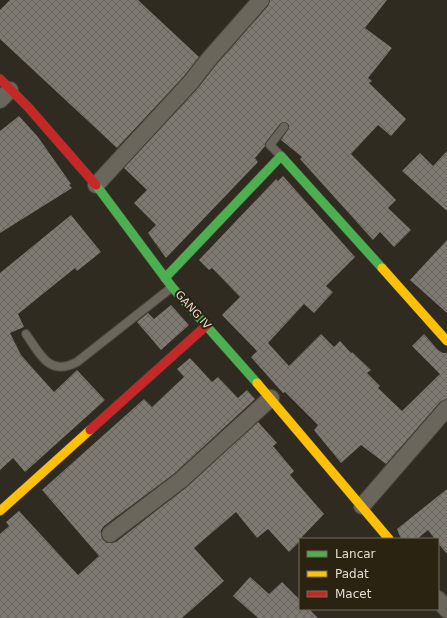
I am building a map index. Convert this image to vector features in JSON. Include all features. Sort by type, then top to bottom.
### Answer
[{"type":"street","points":[[96,185],[191,82],[209,59],[261,0]]},
{"type":"street","name":"GANG IV","points":[[3,90],[28,107],[96,185],[172,287],[271,398],[388,538]]},
{"type":"street","points":[[165,278],[281,156],[447,341]]},
{"type":"street","points":[[0,511],[207,325]]},
{"type":"street","points":[[110,534],[181,480],[271,398]]},
{"type":"street","points":[[362,506],[447,408]]},
{"type":"street","points":[[439,600],[447,610]]},
{"type":"lane","points":[[281,156],[270,145],[284,127]]},
{"type":"lane","points":[[26,334],[42,358],[49,364],[64,368],[77,362],[172,287]]},
{"type":"building","points":[[10,0],[138,0],[199,57],[184,76],[117,148],[0,39],[0,10]]},
{"type":"building","points":[[270,0],[387,0],[365,28],[392,48],[368,78],[372,81],[369,83],[406,119],[391,136],[378,125],[351,154],[396,200],[388,208],[411,230],[394,247],[380,232],[373,240],[300,159],[302,157],[281,140],[289,128],[289,125],[284,122],[280,124],[255,158],[258,162],[166,258],[148,233],[156,225],[134,203],[147,190],[124,168],[198,88],[216,65],[268,6]]},
{"type":"building","points":[[19,116],[38,137],[71,184],[69,185],[72,188],[0,233],[0,131]]},
{"type":"building","points":[[447,151],[447,211],[402,171],[420,153],[433,166]]},
{"type":"building","points":[[283,176],[355,257],[326,286],[333,292],[314,313],[304,304],[268,343],[289,366],[321,334],[334,347],[340,341],[351,353],[352,352],[371,370],[367,373],[380,386],[378,388],[402,411],[440,374],[412,346],[424,334],[438,350],[443,353],[447,353],[447,399],[440,402],[386,464],[361,445],[341,463],[314,430],[318,425],[285,392],[283,393],[251,357],[257,351],[222,315],[240,297],[212,268],[209,270],[199,260],[276,179],[278,181]]},
{"type":"building","points":[[71,215],[101,252],[77,271],[75,268],[18,314],[24,327],[10,333],[21,355],[54,392],[77,370],[105,400],[25,472],[13,458],[0,470],[0,273]]},
{"type":"building","points":[[447,240],[447,313],[410,280]]},
{"type":"building","points":[[171,305],[189,325],[161,350],[137,322],[148,313],[154,319]]},
{"type":"building","points":[[190,358],[212,382],[218,377],[238,398],[247,390],[255,399],[175,473],[104,526],[101,530],[103,540],[107,543],[116,542],[187,487],[258,422],[277,443],[273,446],[294,471],[290,475],[324,514],[301,538],[299,538],[299,542],[289,552],[268,529],[257,538],[236,512],[194,548],[224,581],[182,618],[0,618],[0,534],[9,526],[6,522],[19,511],[78,575],[99,556],[42,490],[144,399],[152,407],[184,377],[177,369]]},
{"type":"building","points":[[447,489],[447,554],[439,544],[439,538],[434,538],[428,530],[418,538],[401,538],[397,529]]},
{"type":"building","points":[[250,577],[269,594],[282,582],[299,599],[299,610],[310,610],[318,618],[258,618],[233,596]]},
{"type":"traffic: fast","points":[[165,278],[281,156],[382,268]]},
{"type":"traffic: fast","points":[[96,185],[172,287],[257,383]]},
{"type":"traffic: slow","points":[[382,268],[447,341]]},
{"type":"traffic: slow","points":[[257,383],[388,538]]},
{"type":"traffic: slow","points":[[0,511],[90,430]]},
{"type":"traffic: jam","points":[[0,79],[28,107],[96,185]]},
{"type":"traffic: jam","points":[[90,430],[207,325]]}]
